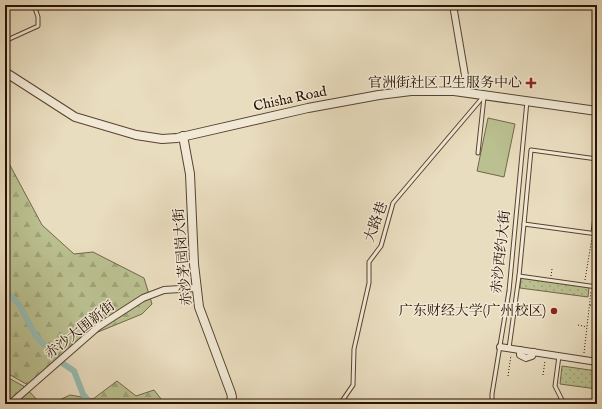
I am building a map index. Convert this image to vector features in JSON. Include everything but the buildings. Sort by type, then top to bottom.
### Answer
[{"type":"street","points":[[453,5],[468,93]]},
{"type":"street","name":"Chisha Road","points":[[5,72],[63,111],[75,117],[87,122],[148,138],[162,139],[183,136],[308,108],[379,95],[426,90],[485,95],[597,111]]},
{"type":"street","name":"赤沙茅园岗大街","points":[[183,136],[190,174],[196,288],[202,318],[231,394],[230,404]]},
{"type":"street","name":"赤沙大围新街","points":[[10,404],[98,327],[143,298],[164,290],[196,288]]},
{"type":"street","points":[[500,347],[597,362]]},
{"type":"lane","points":[[5,41],[38,26],[38,17],[34,5]]},
{"type":"lane","points":[[478,153],[485,95]]},
{"type":"lane","name":"大路巷","points":[[340,404],[353,385],[354,349],[369,283],[369,262],[381,246],[393,203],[485,95]]},
{"type":"lane","name":"赤沙西约大街","points":[[492,404],[492,394],[509,291],[527,101]]},
{"type":"lane","points":[[510,349],[519,276],[531,150],[597,159]]},
{"type":"lane","points":[[593,233],[597,201]]},
{"type":"lane","points":[[524,224],[597,234]]},
{"type":"lane","points":[[519,276],[597,287]]},
{"type":"lane","points":[[559,356],[555,386],[564,404]]},
{"type":"path","points":[[584,285],[593,233]]},
{"type":"path","points":[[550,280],[552,268]]},
{"type":"path","points":[[583,360],[592,286]]},
{"type":"path","points":[[590,305],[597,306]]},
{"type":"path","points":[[578,325],[587,327]]},
{"type":"path","points":[[508,376],[510,349]]},
{"type":"path","points":[[543,375],[546,354]]},
{"type":"green space","points":[[488,118],[515,124],[504,177],[477,171]]},
{"type":"green space","points":[[5,156],[42,225],[74,254],[93,252],[144,278],[152,304],[142,314],[81,339],[28,385],[5,372]]},
{"type":"green space","points":[[521,278],[589,287],[588,297],[520,288]]},
{"type":"green space","points":[[562,366],[597,371],[597,389],[560,384]]},
{"type":"green space","points":[[5,376],[25,387],[41,404],[5,404]]},
{"type":"green space","points":[[117,381],[136,396],[154,390],[165,404],[51,404],[70,395],[93,399]]},
{"type":"waterway","points":[[5,291],[18,303],[36,336],[43,344]]},
{"type":"waterway","points":[[50,352],[55,358],[74,371],[83,394],[91,404]]},
{"type":"place","name":"官洲街社区卫生服务中心","points":[[531,83]]},
{"type":"place","name":"广东财经大学(广州校区)","points":[[554,311]]}]
